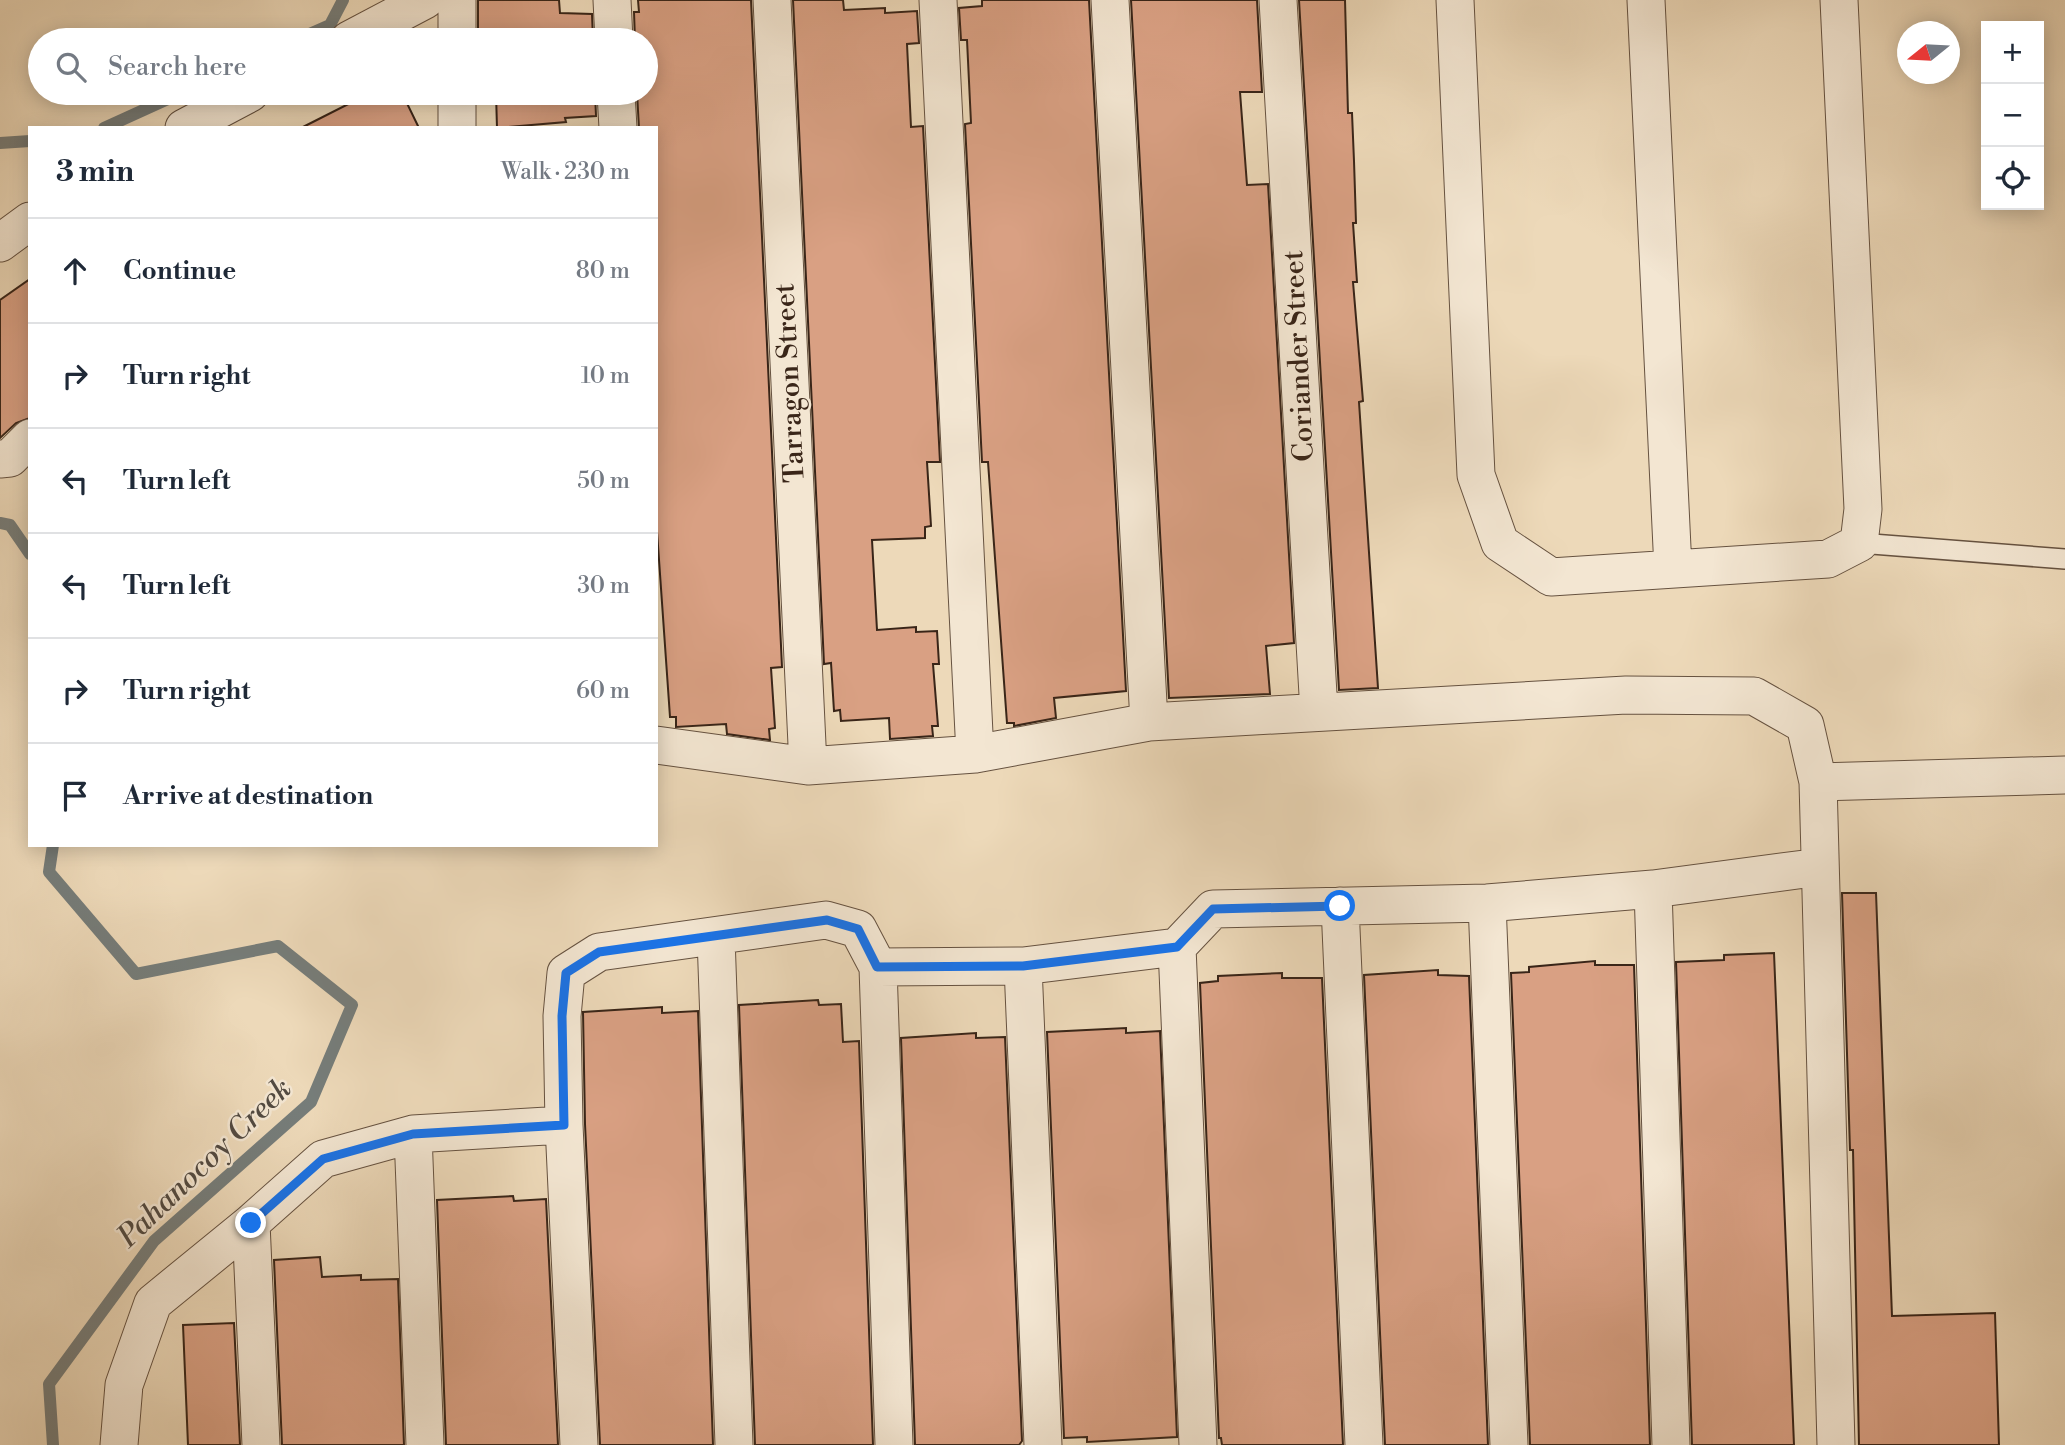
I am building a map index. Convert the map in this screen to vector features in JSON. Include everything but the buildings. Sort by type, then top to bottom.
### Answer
[{"type":"street","points":[[372,28],[425,0]]},
{"type":"street","points":[[457,0],[457,28]]},
{"type":"street","points":[[612,0],[613,28]]},
{"type":"street","name":"Tarragon Street","points":[[772,0],[808,766]]},
{"type":"street","points":[[938,0],[975,754]]},
{"type":"street","points":[[1110,0],[1149,722]]},
{"type":"street","name":"Coriander Street","points":[[1278,0],[1319,712]]},
{"type":"street","points":[[1455,0],[1475,475],[1500,543],[1551,577],[1828,559],[1860,543],[1863,509],[1839,0]]},
{"type":"street","points":[[1646,0],[1673,569]]},
{"type":"street","points":[[188,126],[227,105]]},
{"type":"street","points":[[457,105],[457,126]]},
{"type":"street","points":[[617,105],[618,126]]},
{"type":"street","points":[[0,243],[28,222]]},
{"type":"street","points":[[0,459],[10,458],[28,440]]},
{"type":"street","points":[[658,744],[808,766],[975,754],[1149,722],[1626,695],[1754,696],[1805,725],[1818,782],[1836,1445]]},
{"type":"street","points":[[1818,782],[2065,775]]},
{"type":"street","points":[[877,967],[1023,966],[1177,947],[1213,909],[1487,903],[1653,888],[1820,867]]},
{"type":"street","points":[[1653,888],[1671,1445]]},
{"type":"street","points":[[1487,903],[1509,1445]]},
{"type":"street","points":[[1340,906],[1364,1445]]},
{"type":"street","points":[[579,1445],[564,1125],[562,1016],[566,973],[599,952],[827,920],[858,929],[877,967],[894,1445]]},
{"type":"street","points":[[716,937],[734,1445]]},
{"type":"street","points":[[1177,947],[1198,1445]]},
{"type":"street","points":[[1023,966],[1042,1445]]},
{"type":"street","points":[[119,1445],[124,1385],[153,1303],[251,1223],[323,1159],[413,1134],[564,1125]]},
{"type":"street","points":[[413,1134],[425,1445]]},
{"type":"street","points":[[251,1223],[261,1445]]},
{"type":"lane","points":[[1860,543],[2065,559]]},
{"type":"waterway","name":"Pahanocoy Creek","points":[[323,28],[330,25],[343,0]]},
{"type":"waterway","name":"Pahanocoy Creek","points":[[108,126],[155,105]]},
{"type":"waterway","name":"Pahanocoy Creek","points":[[0,143],[28,141]]},
{"type":"waterway","name":"Pahanocoy Creek","points":[[0,523],[10,525],[28,551]]},
{"type":"waterway","name":"Pahanocoy Creek","points":[[53,847],[49,872],[136,974],[278,946],[352,1005],[311,1102],[154,1241],[49,1384],[53,1445]]},
{"type":"route","points":[[251,1223],[323,1159],[413,1134],[564,1125],[562,1016],[566,973],[599,952],[827,920],[858,929],[877,967],[1023,966],[1177,947],[1213,909],[1340,906]]}]
